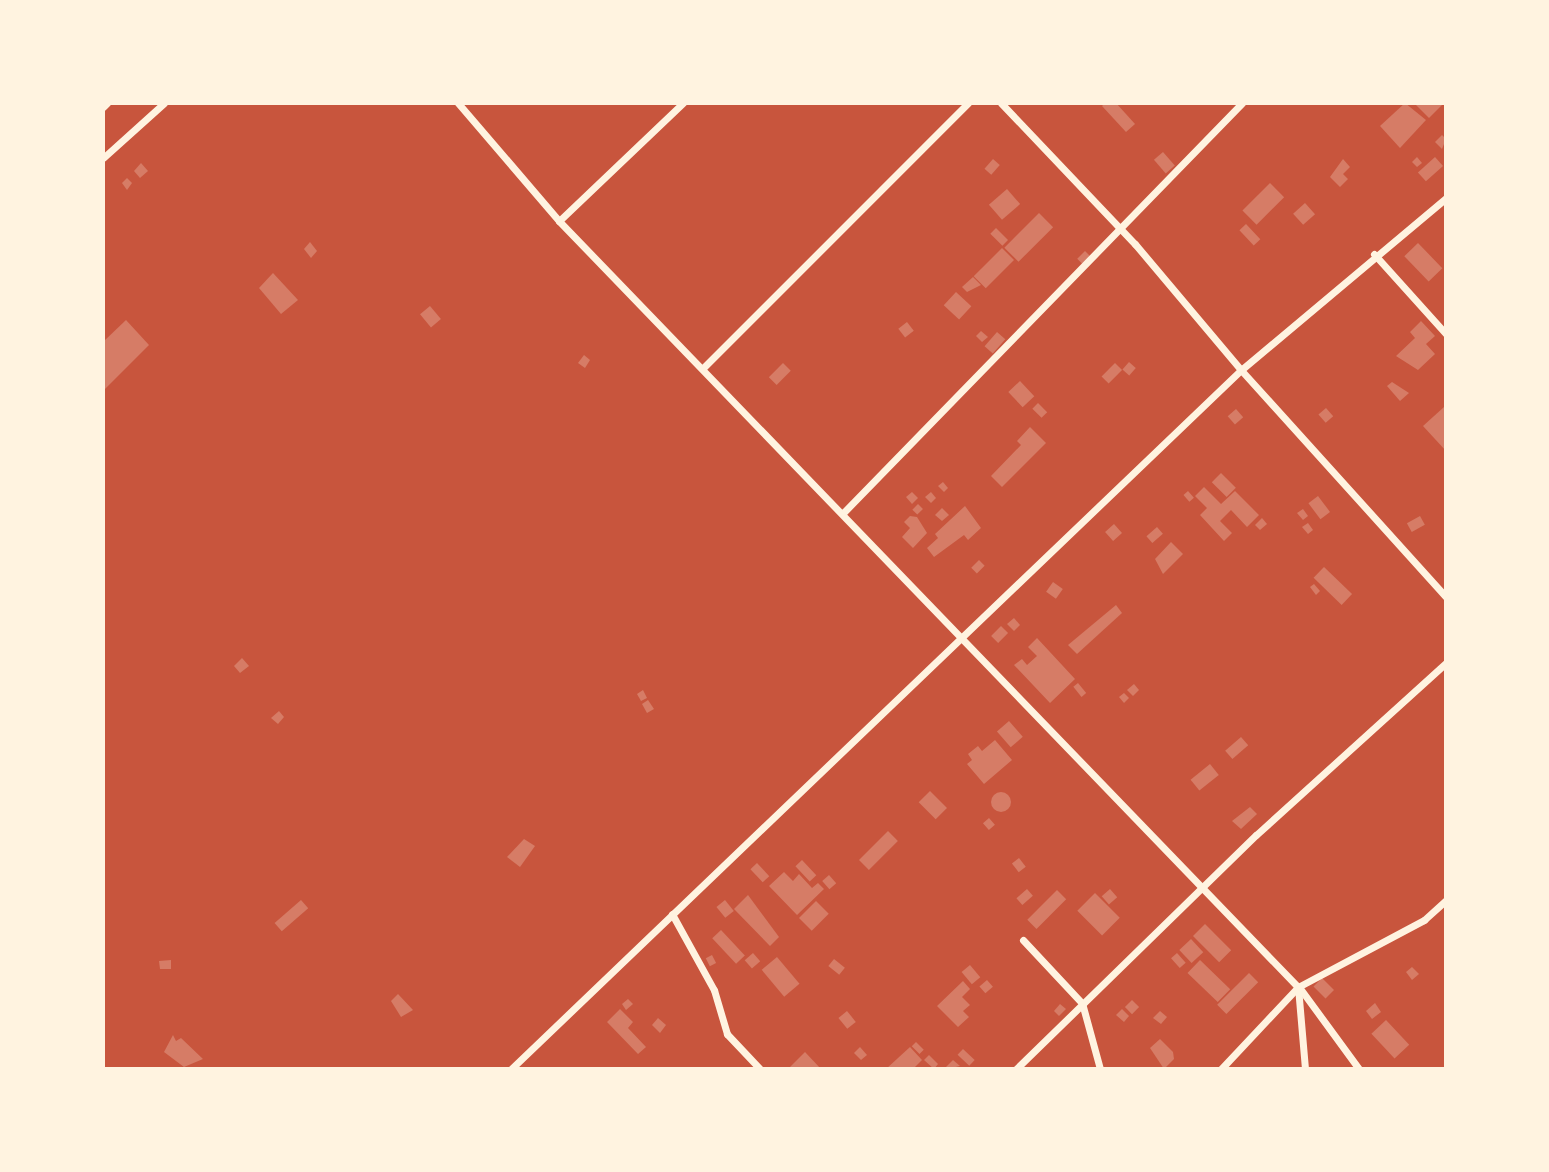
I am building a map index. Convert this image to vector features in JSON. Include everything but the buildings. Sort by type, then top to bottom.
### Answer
[{"type":"street","points":[[103,158],[163,103]]},
{"type":"street","points":[[458,103],[559,221],[963,634],[1298,987],[1359,1069]]},
{"type":"street","points":[[559,221],[683,103]]},
{"type":"street","points":[[703,368],[968,103]]},
{"type":"street","points":[[1001,103],[1120,228],[1241,370],[1446,597]]},
{"type":"street","points":[[844,512],[1242,103]]},
{"type":"street","points":[[511,1069],[1241,370],[1374,254],[1446,198]]},
{"type":"street","points":[[1374,254],[1446,334]]},
{"type":"street","points":[[1016,1069],[1202,885],[1446,663]]},
{"type":"street","points":[[1221,1069],[1298,987],[1424,920],[1446,900]]},
{"type":"street","points":[[672,914],[714,990],[727,1034],[760,1069]]},
{"type":"street","points":[[1023,940],[1082,1003],[1100,1069]]},
{"type":"street","points":[[1298,987],[1305,1069]]}]
